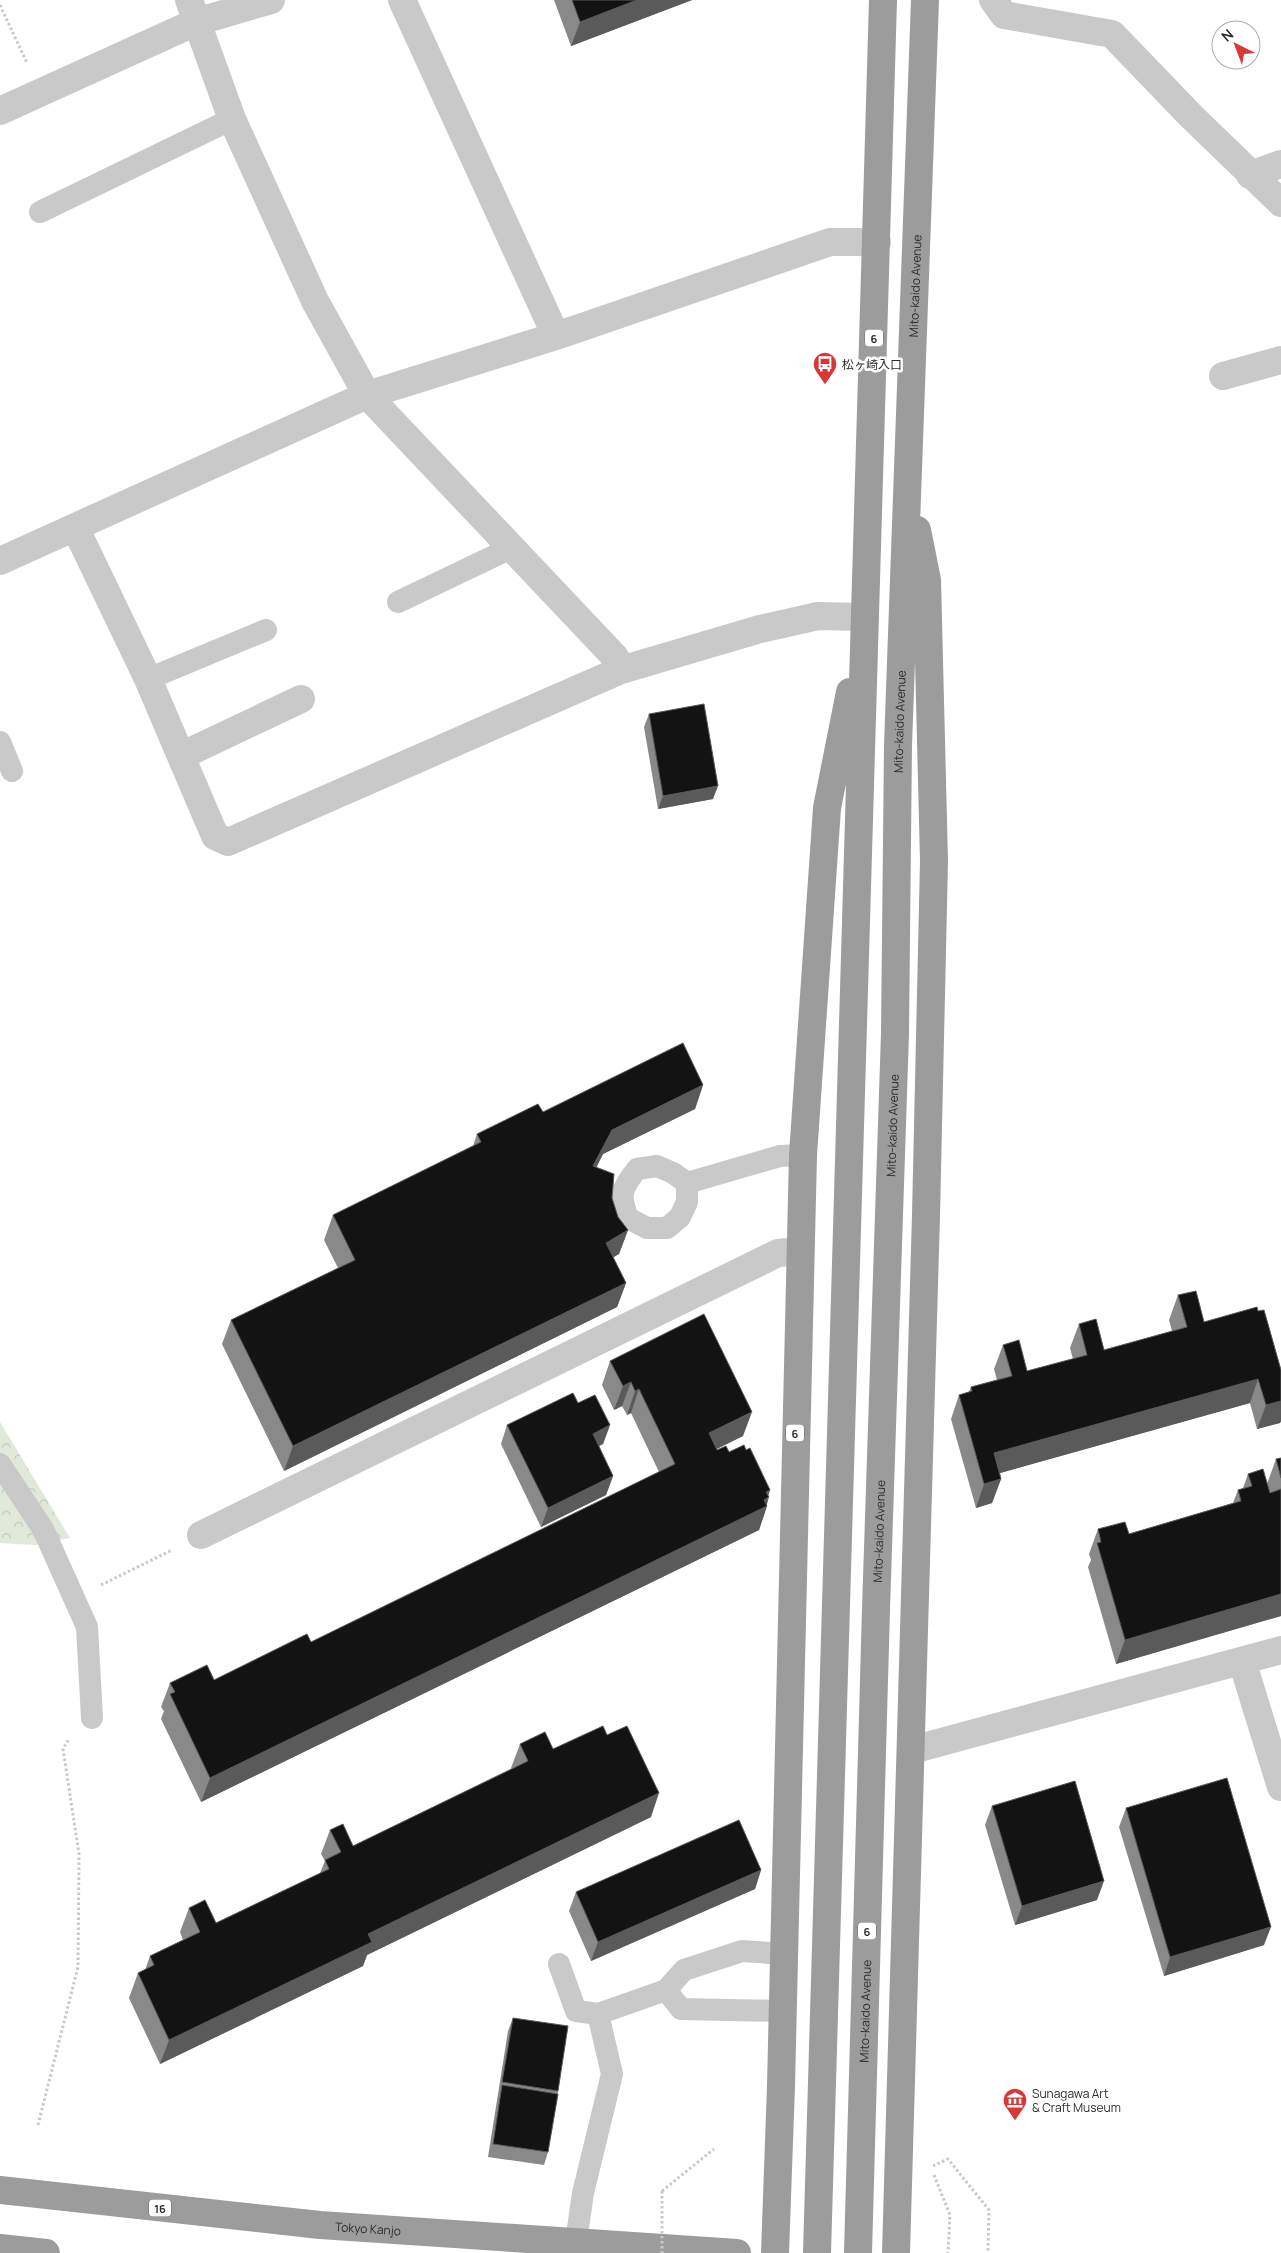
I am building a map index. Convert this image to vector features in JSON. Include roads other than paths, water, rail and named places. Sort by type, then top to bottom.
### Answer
[{"type":"highway","name":"6","points":[[817,2253],[883,0]]},
{"type":"highway","name":"Mito-kaido Avenue","points":[[858,2253],[876,1609],[895,1043],[898,746],[924,0]]},
{"type":"highway","name":"6","points":[[896,2253],[912,1750],[934,861],[927,580],[908,487]]},
{"type":"highway","name":"6","points":[[775,2253],[783,2012],[803,1155],[827,808],[865,617]]},
{"type":"highway","name":"Tokyo Kanjo","points":[[0,2190],[320,2225],[737,2253]]},
{"type":"highway","points":[[0,2248],[46,2253]]},
{"type":"street","points":[[0,111],[40,93],[192,11],[270,0]]},
{"type":"street","points":[[402,0],[556,336]]},
{"type":"street","points":[[993,0],[1004,16],[1112,34],[1191,116],[1281,203]]},
{"type":"street","points":[[192,11],[232,119],[315,301],[367,395],[615,657],[621,670]]},
{"type":"street","points":[[1250,175],[1281,164]]},
{"type":"street","points":[[0,562],[367,395],[556,336],[830,242],[877,242]]},
{"type":"street","points":[[1223,376],[1281,360]]},
{"type":"street","points":[[75,528],[148,679],[215,836],[228,842],[621,670],[760,629],[818,616],[865,617]]},
{"type":"street","points":[[181,756],[301,699]]},
{"type":"street","points":[[201,1535],[778,1253],[800,1252]]},
{"type":"street","points":[[912,1750],[1281,1650]]},
{"type":"street","points":[[1242,1661],[1281,1787]]},
{"type":"lane","points":[[40,212],[232,119]]},
{"type":"lane","points":[[398,602],[512,547]]},
{"type":"lane","points":[[148,679],[266,630]]},
{"type":"lane","points":[[0,742],[12,772]]},
{"type":"lane","points":[[687,1183],[780,1156],[803,1155]]},
{"type":"lane","points":[[0,1464],[42,1529],[88,1627],[92,1718]]},
{"type":"lane","points":[[559,1964],[576,2011],[598,2014],[666,1990],[684,1970],[742,1951],[784,1954]]},
{"type":"lane","points":[[666,1990],[681,2009],[783,2012]]},
{"type":"lane","points":[[576,2242],[583,2193],[612,2074],[598,2014]]},
{"type":"place","name":"松ヶ崎入口","points":[[825,385]]},
{"type":"place","name":"Sunagawa Art & Craft Museum","points":[[1015,2121]]}]
